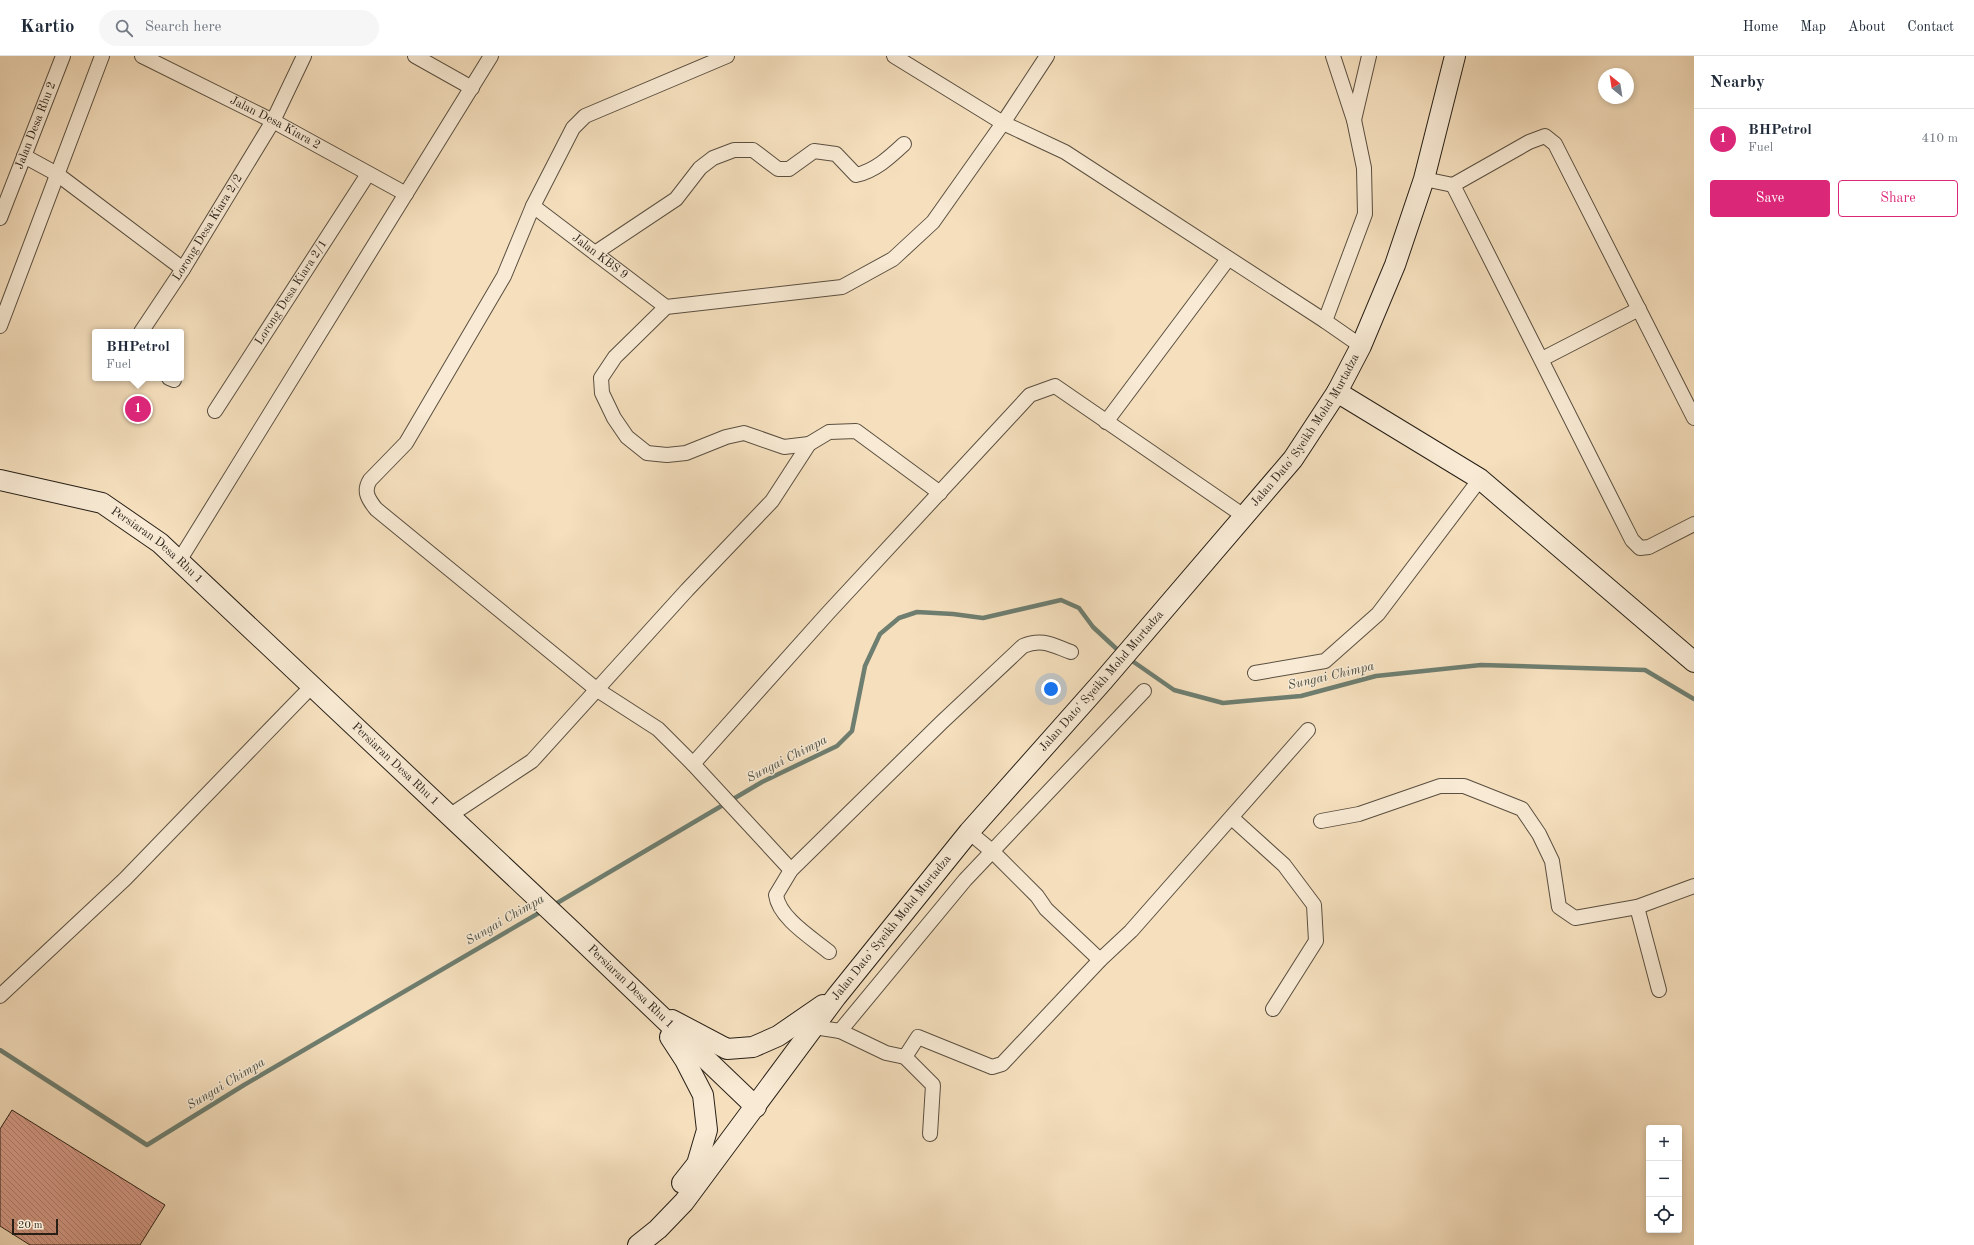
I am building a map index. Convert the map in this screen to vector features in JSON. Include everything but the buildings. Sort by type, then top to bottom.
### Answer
[{"type":"main road","name":"Jalan Dato' Syeikh Mohd Murtadza","points":[[638,1245],[658,1229],[684,1202],[756,1107],[836,997],[969,832],[1140,638],[1293,459],[1337,392],[1360,346],[1395,265],[1424,179],[1455,56]]},
{"type":"main road","points":[[1337,392],[1480,479],[1694,662]]},
{"type":"main road","name":"Persiaran Desa Rhu 1","points":[[0,480],[102,503],[160,543],[571,930],[756,1107]]},
{"type":"main road","points":[[653,1010],[727,1049],[753,1047],[778,1036],[836,997]]},
{"type":"main road","points":[[624,1245],[652,1218],[697,1164],[707,1130],[703,1095],[685,1060],[653,1010]]},
{"type":"street","name":"Jalan Desa Rhu 2","points":[[0,218],[63,56]]},
{"type":"street","points":[[0,326],[102,56]]},
{"type":"street","name":"Lorong Desa Kiara 2/2","points":[[143,329],[184,269],[273,121],[304,56]]},
{"type":"street","points":[[415,56],[472,88]]},
{"type":"street","points":[[179,561],[491,56]]},
{"type":"street","points":[[727,56],[585,116],[573,128],[533,206],[504,276],[406,443],[370,480],[367,485],[366,493],[376,509],[596,689],[658,729],[693,764],[791,870]]},
{"type":"street","points":[[894,56],[1003,123],[1065,152],[1325,321],[1360,346]]},
{"type":"street","points":[[809,444],[784,446],[744,432],[726,437],[686,453],[667,455],[647,453],[627,437],[614,418],[602,393],[601,378],[615,357],[666,307],[842,286],[893,259],[933,222],[1003,123],[1047,56]]},
{"type":"street","points":[[1325,321],[1365,214],[1364,168],[1354,120],[1333,56]]},
{"type":"street","points":[[1354,120],[1369,56]]},
{"type":"street","name":"Jalan Desa Kiara 2","points":[[149,58],[273,121],[406,194]]},
{"type":"street","points":[[1424,179],[1454,185],[1529,142],[1544,136],[1555,144],[1694,418]]},
{"type":"street","points":[[595,253],[676,199],[700,168],[713,158],[734,150],[753,150],[778,169],[788,169],[814,151],[836,154],[856,175],[865,173],[888,159],[904,144]]},
{"type":"street","points":[[24,156],[57,174],[184,269]]},
{"type":"street","name":"Lorong Desa Kiara 2/1","points":[[215,411],[368,174]]},
{"type":"street","points":[[1454,185],[1632,540],[1640,548],[1649,547],[1694,524]]},
{"type":"street","name":"Jalan KBS 9","points":[[533,206],[666,307]]},
{"type":"street","points":[[1106,422],[1228,259]]},
{"type":"street","points":[[1542,359],[1639,309]]},
{"type":"street","points":[[693,764],[1030,394],[1055,386],[1244,516]]},
{"type":"street","points":[[449,816],[532,761],[687,590],[772,501],[809,444],[829,432],[856,431],[940,493]]},
{"type":"street","points":[[1255,673],[1325,661],[1378,614],[1480,479]]},
{"type":"street","points":[[829,952],[785,915],[777,904],[776,895],[791,870],[937,727],[1023,646],[1034,642],[1047,643],[1071,652]]},
{"type":"street","points":[[0,996],[125,879],[312,686]]},
{"type":"street","points":[[840,1031],[965,880],[1144,691]]},
{"type":"street","points":[[905,1057],[918,1037],[992,1067],[1002,1064],[1100,960],[1131,930],[1232,818],[1308,730]]},
{"type":"street","points":[[1322,821],[1359,814],[1440,786],[1464,786],[1522,809],[1539,834],[1552,861],[1559,907],[1575,918],[1637,906],[1694,886]]},
{"type":"street","points":[[1232,818],[1284,865],[1314,904],[1316,941],[1273,1009]]},
{"type":"street","points":[[969,832],[993,852],[1037,896],[1046,909],[1100,960]]},
{"type":"street","points":[[1637,906],[1659,990]]},
{"type":"street","points":[[814,1027],[840,1031],[886,1053],[905,1057],[934,1085],[930,1134]]},
{"type":"waterway","name":"Sungai Chimpa","points":[[552,906],[762,782],[837,746],[852,731],[865,666],[880,634],[899,618],[917,612],[953,614],[983,618],[1061,600],[1079,608],[1093,627],[1121,653]]},
{"type":"waterway","name":"Sungai Chimpa","points":[[1128,658],[1174,690],[1223,703],[1301,696],[1376,676],[1481,665],[1645,670],[1694,699]]},
{"type":"waterway","name":"Sungai Chimpa","points":[[0,1050],[147,1145],[244,1085],[544,910]]},
{"type":"place","name":"BHPetrol","points":[[138,409]]}]
